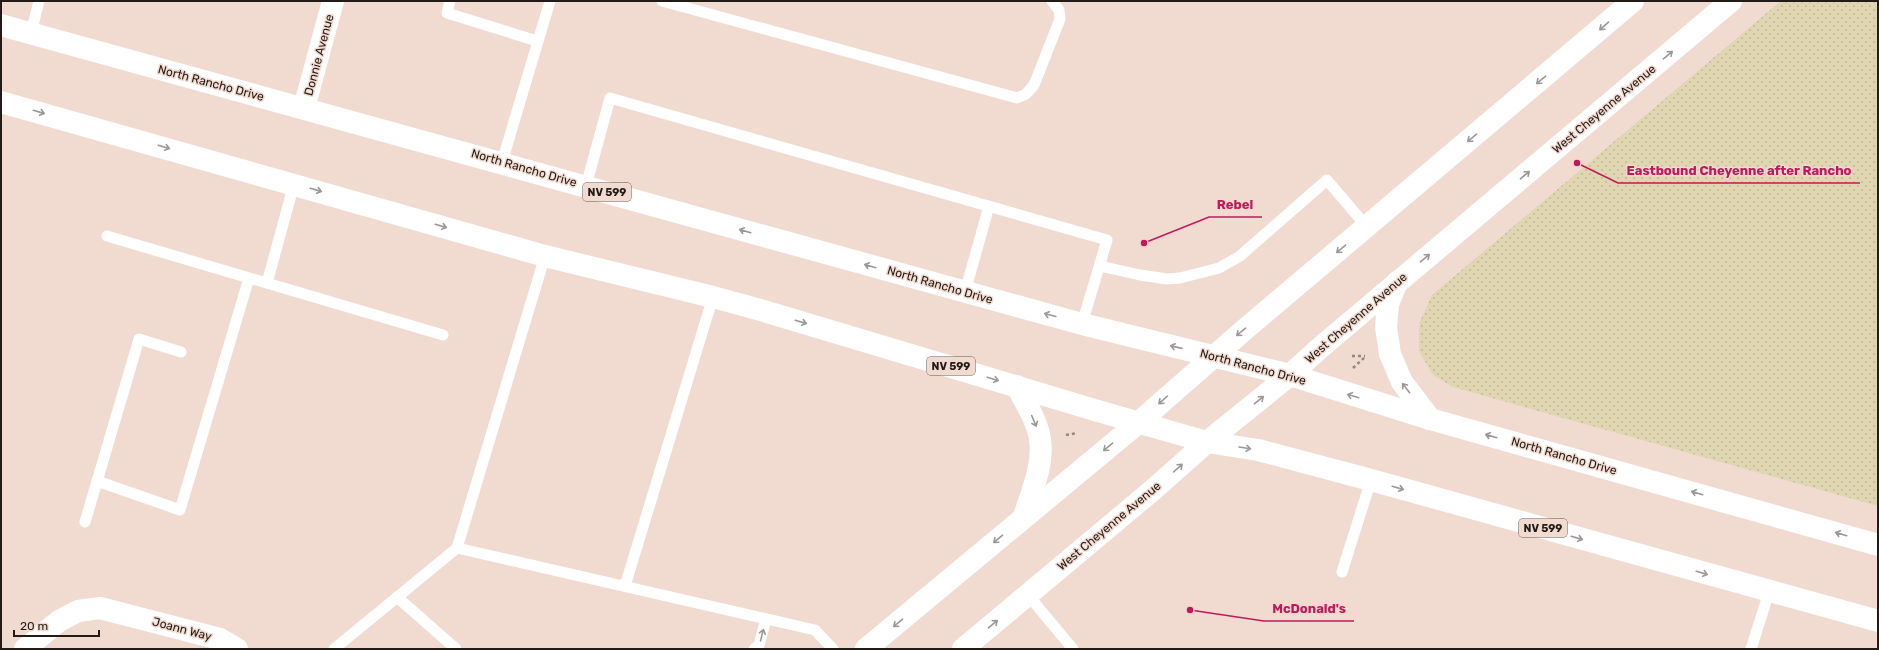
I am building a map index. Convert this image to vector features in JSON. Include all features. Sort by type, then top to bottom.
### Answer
[{"type":"main road","name":"Donnie Avenue","points":[[304,108],[333,1]]},
{"type":"main road","points":[[866,649],[1138,423],[1214,356],[1633,1]]},
{"type":"main road","name":"West Cheyenne Avenue","points":[[963,649],[1154,489],[1207,442],[1290,376],[1321,347],[1397,282],[1731,1]]},
{"type":"main road","name":"North Rancho Drive","points":[[1,25],[502,162],[1082,324],[1290,376],[1430,419],[1878,545]]},
{"type":"main road","name":"NV 599","points":[[1,102],[545,256],[712,297],[1138,423],[1207,442],[1258,450],[1878,621]]},
{"type":"main road","points":[[1397,282],[1388,304],[1386,327],[1390,354],[1402,382],[1430,419]]},
{"type":"main road","points":[[1017,386],[1035,422],[1040,439],[1041,459],[1024,517]]},
{"type":"main road","name":"Joann Way","points":[[25,649],[59,621],[78,611],[100,608],[220,639],[237,649]]},
{"type":"lane","points":[[31,33],[39,1]]},
{"type":"lane","points":[[450,1],[447,13],[538,41]]},
{"type":"lane","points":[[502,162],[550,1]]},
{"type":"lane","points":[[662,1],[1017,98],[1026,94],[1034,85],[1060,19],[1059,10],[1052,1]]},
{"type":"lane","points":[[586,186],[610,98],[1108,240],[1082,324]]},
{"type":"lane","points":[[1100,266],[1140,275],[1167,279],[1195,275],[1219,268],[1240,256],[1327,180],[1367,227]]},
{"type":"lane","points":[[266,283],[294,184]]},
{"type":"lane","points":[[965,292],[989,206]]},
{"type":"lane","points":[[107,236],[443,335]]},
{"type":"lane","points":[[335,649],[457,548],[545,256]]},
{"type":"lane","points":[[97,481],[180,510],[249,278]]},
{"type":"lane","points":[[625,586],[712,297]]},
{"type":"lane","points":[[85,522],[139,339],[181,352]]},
{"type":"lane","points":[[1342,572],[1370,480]]},
{"type":"lane","points":[[457,548],[815,630],[833,649]]},
{"type":"lane","points":[[1751,649],[1769,592]]},
{"type":"lane","points":[[1028,595],[1073,649]]},
{"type":"lane","points":[[396,597],[456,649]]},
{"type":"lane","points":[[754,649],[759,644],[766,618]]},
{"type":"path","points":[[1351,370],[1366,356]]},
{"type":"path","points":[[1062,435],[1077,433]]},
{"type":"sand","points":[[1781,1],[1878,1],[1878,506],[1453,387],[1433,375],[1419,351],[1419,324],[1432,295]]},
{"type":"place","name":"Eastbound Cheyenne after Rancho","points":[[1577,163]]},
{"type":"place","name":"Rebel","points":[[1144,243]]},
{"type":"place","name":"McDonald's","points":[[1190,610]]}]
